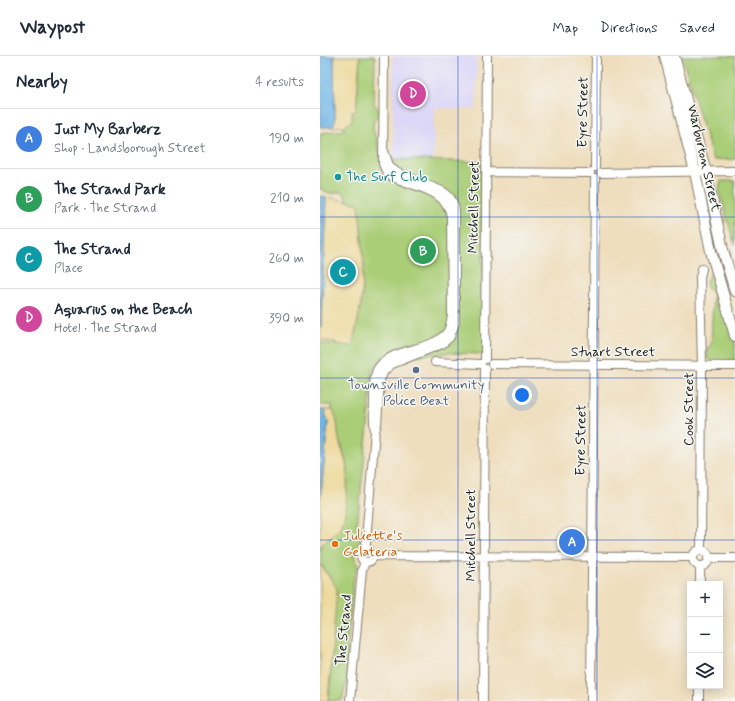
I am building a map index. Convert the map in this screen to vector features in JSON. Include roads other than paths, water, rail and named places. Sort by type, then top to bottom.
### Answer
[{"type":"main road","name":"Warburton Street","points":[[665,56],[695,172],[711,252],[735,336]]},
{"type":"main road","name":"Warburton Street","points":[[674,56],[706,172],[723,250],[735,291]]},
{"type":"street","points":[[366,549],[375,431],[378,424],[380,380],[384,370],[392,364],[442,344],[450,337],[455,324],[455,217],[453,202],[447,194],[442,191],[396,172],[389,165],[384,151],[384,56]]},
{"type":"street","name":"Mitchell Street","points":[[483,701],[487,56]]},
{"type":"street","name":"Eyre Street","points":[[591,701],[595,365],[596,56]]},
{"type":"street","points":[[487,172],[595,173],[735,171]]},
{"type":"street","name":"Cook Street","points":[[701,550],[702,366],[700,277],[702,269]]},
{"type":"street","name":"Stuart Street","points":[[435,362],[486,364],[735,366]]},
{"type":"street","points":[[366,549],[371,551],[373,556]]},
{"type":"street","points":[[366,549],[362,551],[360,555],[362,560],[365,562],[371,561],[373,556]]},
{"type":"street","points":[[701,550],[706,552],[708,558],[705,564],[700,566],[696,564],[693,558],[694,553],[701,550]]},
{"type":"street","points":[[373,556],[693,558]]},
{"type":"street","points":[[708,558],[735,558]]},
{"type":"street","name":"The Strand","points":[[350,701],[362,570],[365,562]]},
{"type":"street","points":[[700,566],[700,581]]},
{"type":"street","points":[[699,689],[699,701]]},
{"type":"water","points":[[320,56],[334,56],[335,121],[333,127],[320,127]]},
{"type":"water","points":[[320,196],[326,197],[320,333]]},
{"type":"water","points":[[320,410],[324,410],[328,422],[320,504]]},
{"type":"place","name":"Aquarius on the Beach","points":[[413,94]]},
{"type":"place","name":"The Surf Club","points":[[338,177]]},
{"type":"place","name":"The Strand Park","points":[[423,251]]},
{"type":"place","name":"The Strand","points":[[343,272]]},
{"type":"place","name":"Townsville Community Police Beat","points":[[416,370]]},
{"type":"place","name":"Just My Barberz","points":[[572,542]]},
{"type":"place","name":"Juliette's Gelateria","points":[[335,544]]}]
